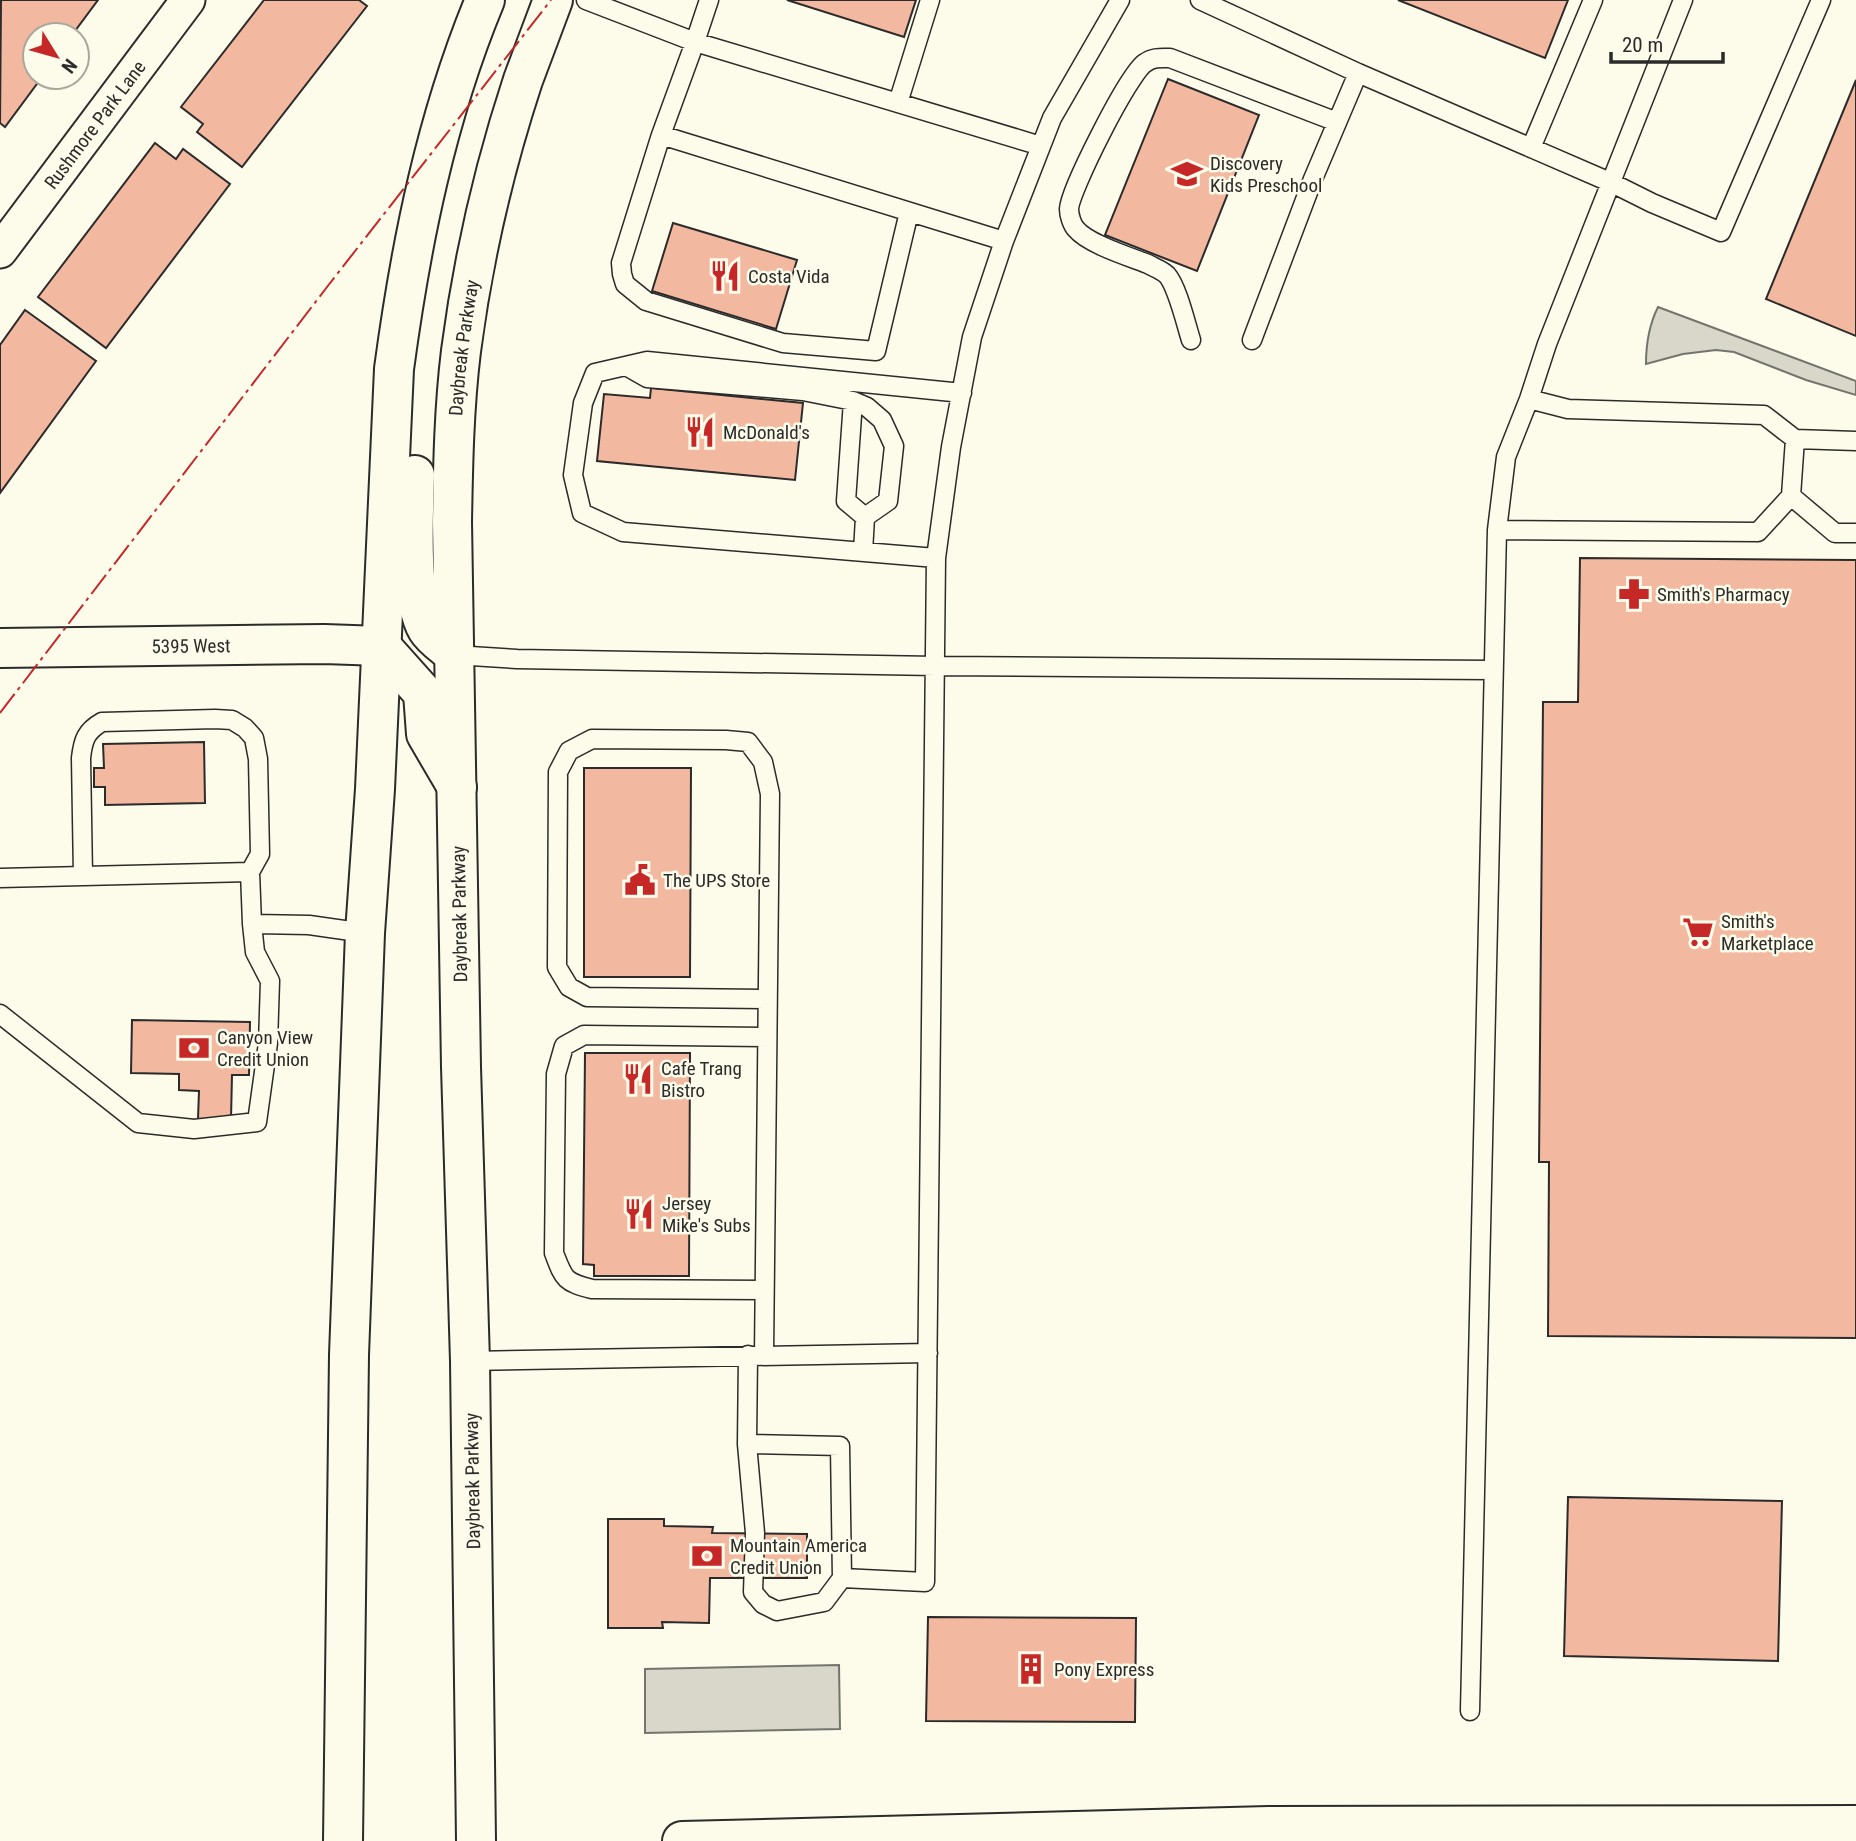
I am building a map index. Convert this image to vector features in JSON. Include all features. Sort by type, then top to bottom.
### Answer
[{"type":"main road","points":[[343,1841],[349,1355],[365,933],[375,789],[394,369],[412,249],[432,160],[485,0]]},
{"type":"main road","name":"Daybreak Parkway","points":[[476,1841],[470,1361],[461,1067],[452,522],[454,446],[461,352],[488,204],[524,79],[554,0]]},
{"type":"main road","points":[[394,369],[418,408],[413,522],[419,608],[427,629],[455,655]]},
{"type":"main road","name":"5395 West","points":[[0,648],[324,644],[381,646]]},
{"type":"main road","points":[[381,646],[423,693],[426,734],[457,787]]},
{"type":"main road","points":[[682,1841],[1269,1826],[1856,1825]]},
{"type":"street","name":"Rushmore Park Lane","points":[[0,251],[188,0]]},
{"type":"lane","points":[[586,0],[695,42],[1041,146]]},
{"type":"lane","points":[[709,0],[661,135],[621,263],[625,284],[646,301],[783,343],[876,351],[909,212]]},
{"type":"lane","points":[[898,103],[930,0]]},
{"type":"lane","points":[[842,1578],[925,1582],[936,558],[951,447],[972,337],[1004,241],[1052,118],[1120,0]]},
{"type":"lane","points":[[1200,0],[1224,5],[1359,73],[1721,233],[1821,0]]},
{"type":"lane","points":[[1531,148],[1593,0]]},
{"type":"lane","points":[[1470,1712],[1497,530],[1506,457],[1530,399],[1547,344],[1683,0]]},
{"type":"lane","points":[[1191,340],[1174,289],[1166,274],[1089,239],[1076,230],[1069,210],[1073,194],[1129,80],[1146,62],[1156,58],[1170,58],[1337,122]]},
{"type":"lane","points":[[1252,340],[1313,179],[1359,73]]},
{"type":"lane","points":[[661,135],[1004,241]]},
{"type":"lane","points":[[936,558],[623,533],[582,513],[573,475],[583,404],[595,373],[647,361],[962,393]]},
{"type":"lane","points":[[625,366],[647,378],[803,391],[853,401],[867,407],[882,420],[894,446],[888,501],[865,517]]},
{"type":"lane","points":[[1530,399],[1568,408],[1763,415],[1795,439],[1856,441]]},
{"type":"lane","points":[[853,401],[846,501],[865,517]]},
{"type":"lane","points":[[1497,530],[1758,532],[1791,496],[1795,439]]},
{"type":"lane","points":[[1791,496],[1835,533],[1856,533]]},
{"type":"lane","points":[[863,552],[865,517]]},
{"type":"lane","points":[[455,655],[517,659],[935,666],[1493,670]]},
{"type":"lane","points":[[0,1014],[138,1123],[194,1129],[257,1122],[268,1043],[270,981],[255,952],[252,924],[250,872],[260,854],[258,759],[254,738],[232,720],[102,722],[92,727],[83,741],[80,758],[83,876]]},
{"type":"lane","points":[[747,1444],[840,1446],[842,1578],[824,1602],[777,1611],[763,1604],[753,1592],[755,1534],[747,1444],[764,1290],[768,999],[769,793],[763,762],[748,742],[726,740],[592,739],[569,751],[558,772],[557,967],[569,987],[587,997],[768,999]]},
{"type":"lane","points":[[0,878],[250,872]]},
{"type":"lane","points":[[252,924],[309,925],[365,933]]},
{"type":"lane","points":[[764,1290],[592,1289],[572,1284],[563,1276],[554,1253],[555,1115],[556,1074],[564,1046],[584,1035],[767,1037]]},
{"type":"lane","points":[[470,1361],[928,1353]]},
{"type":"shaded area","points":[[1658,307],[1856,381],[1856,395],[1806,380],[1734,352],[1716,350],[1683,354],[1646,364],[1649,335]]},
{"type":"shaded area","points":[[839,1665],[840,1729],[645,1733],[645,1669]]},
{"type":"building","points":[[1,0],[98,0],[82,21],[21,21],[21,91],[32,91],[5,127],[0,123]]},
{"type":"building","points":[[264,0],[359,0],[367,6],[242,167],[197,132],[203,124],[181,107]]},
{"type":"building","points":[[787,0],[916,0],[904,37]]},
{"type":"building","points":[[1398,0],[1568,0],[1545,58]]},
{"type":"building","points":[[1168,79],[1259,115],[1197,271],[1105,235]]},
{"type":"building","points":[[1856,80],[1856,336],[1766,299]]},
{"type":"building","points":[[155,143],[176,159],[183,149],[230,184],[106,348],[38,297]]},
{"type":"building","name":"Costa Vida","points":[[673,223],[797,260],[776,329],[652,291]]},
{"type":"building","points":[[25,310],[96,361],[0,493],[0,345]]},
{"type":"building","name":"McDonald's","points":[[651,388],[803,403],[795,480],[597,461],[604,394],[650,398]]},
{"type":"building","name":"Smith's Marketplace","points":[[1580,558],[1856,560],[1856,1338],[1548,1336],[1549,1162],[1539,1162],[1543,702],[1578,702]]},
{"type":"building","points":[[204,742],[205,803],[105,805],[105,787],[94,787],[94,768],[104,768],[103,744]]},
{"type":"building","points":[[584,768],[691,768],[690,977],[584,977]]},
{"type":"building","points":[[132,1020],[250,1022],[249,1075],[232,1075],[231,1119],[198,1119],[199,1091],[179,1090],[179,1074],[131,1073]]},
{"type":"building","points":[[585,1053],[690,1053],[689,1276],[594,1276],[594,1265],[583,1264]]},
{"type":"building","points":[[1568,1497],[1782,1501],[1778,1661],[1564,1656]]},
{"type":"building","name":"Mountain America Credit Union","points":[[608,1519],[664,1519],[664,1526],[713,1527],[712,1533],[807,1534],[807,1578],[710,1578],[709,1623],[662,1622],[663,1628],[608,1628]]},
{"type":"building","name":"Pony Express","points":[[928,1617],[1136,1618],[1135,1722],[926,1721]]},
{"type":"power","points":[[0,713],[551,0]]},
{"type":"place","name":"Discovery Kids Preschool","points":[[1187,174]]},
{"type":"place","name":"Costa Vida","points":[[725,276]]},
{"type":"place","name":"McDonald's","points":[[700,432]]},
{"type":"place","name":"Smith's Pharmacy","points":[[1634,594]]},
{"type":"place","name":"The UPS Store","points":[[640,880]]},
{"type":"place","name":"Smith's Marketplace","points":[[1698,932]]},
{"type":"place","name":"Canyon View Credit Union","points":[[194,1048]]},
{"type":"place","name":"Cafe Trang Bistro","points":[[638,1079]]},
{"type":"place","name":"Jersey Mike's Subs","points":[[639,1214]]},
{"type":"place","name":"Mountain America Credit Union","points":[[707,1556]]},
{"type":"place","name":"Pony Express","points":[[1031,1669]]}]
